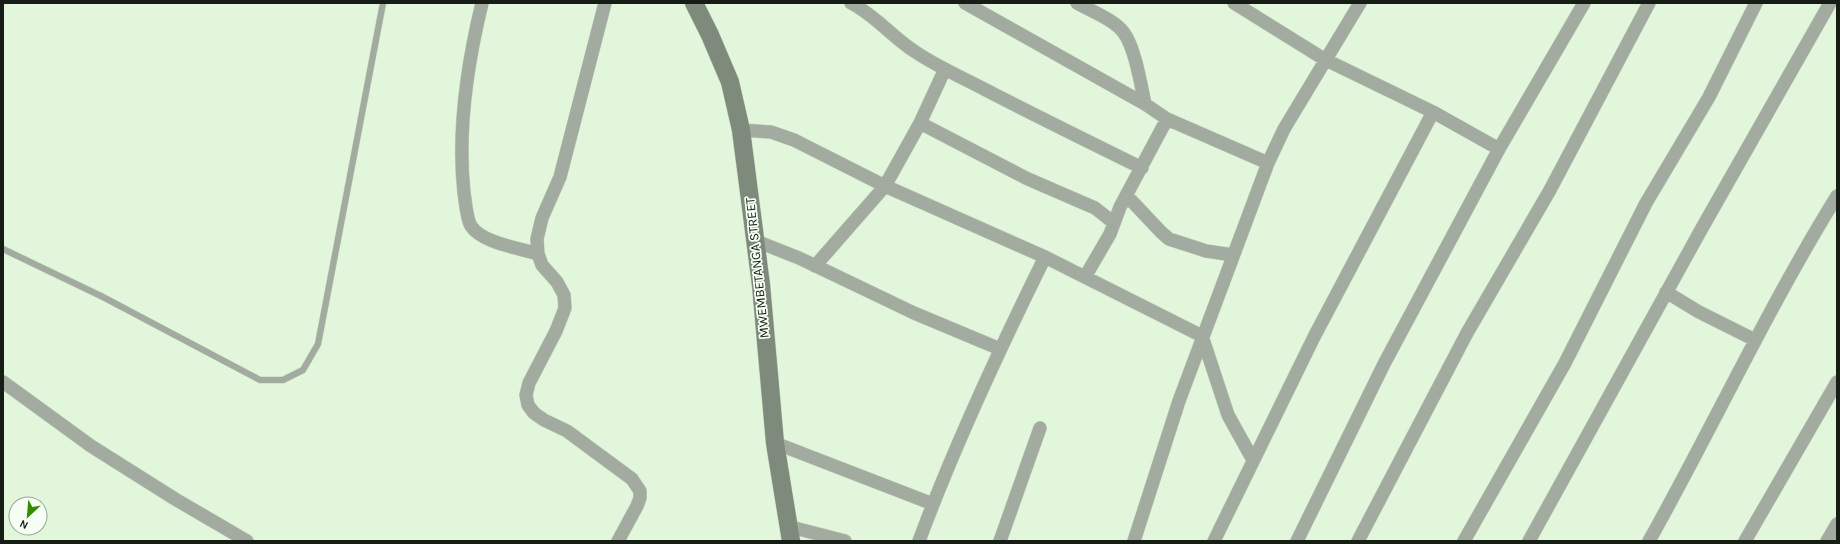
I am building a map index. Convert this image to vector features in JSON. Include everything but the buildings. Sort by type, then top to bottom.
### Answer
[{"type":"street","points":[[482,3],[473,42],[464,110],[462,172],[467,214],[471,226],[480,235],[491,240],[538,254]]},
{"type":"street","points":[[605,3],[560,177],[542,218],[537,239],[538,254],[542,265],[557,282],[564,295],[565,308],[556,331],[529,383],[526,395],[528,405],[534,413],[544,420],[567,431],[632,480],[640,491],[640,498],[637,506],[618,541]]},
{"type":"street","name":"MWEMBETANGA STREET","points":[[694,3],[710,35],[730,82],[741,130],[756,241],[775,443],[789,534]]},
{"type":"street","points":[[852,3],[875,19],[914,51],[945,69],[1142,168]]},
{"type":"street","points":[[965,3],[1145,104],[1168,119],[1268,164]]},
{"type":"street","points":[[1077,3],[1117,25],[1124,32],[1131,44],[1145,104]]},
{"type":"street","points":[[1234,3],[1324,59],[1433,112],[1499,149]]},
{"type":"street","points":[[1134,541],[1179,401],[1202,336],[1268,164],[1284,129],[1324,59],[1360,3]]},
{"type":"street","points":[[1297,541],[1384,364],[1499,149],[1584,3]]},
{"type":"street","points":[[1358,541],[1467,333],[1550,190],[1649,3]]},
{"type":"street","points":[[1464,541],[1565,363],[1646,203],[1709,97],[1756,3]]},
{"type":"street","points":[[1529,541],[1666,292],[1830,3]]},
{"type":"street","points":[[815,266],[885,186],[920,123],[945,69]]},
{"type":"street","points":[[1214,541],[1314,337],[1433,112]]},
{"type":"street","points":[[1085,277],[1110,234],[1120,207],[1168,119]]},
{"type":"street","points":[[920,123],[1028,179],[1095,208],[1114,224]]},
{"type":"street","points":[[741,130],[771,132],[794,140],[885,186],[1045,257],[1202,336],[1228,415],[1253,460]]},
{"type":"street","points":[[1127,196],[1169,239],[1206,251],[1233,255]]},
{"type":"street","points":[[1649,541],[1707,435],[1755,340],[1798,261],[1837,196]]},
{"type":"street","points":[[756,241],[815,266],[914,313],[1000,349]]},
{"type":"street","points":[[919,541],[933,504],[1000,349],[1045,257]]},
{"type":"street","points":[[1666,292],[1699,312],[1755,340]]},
{"type":"street","points":[[3,382],[91,446],[181,503],[246,541]]},
{"type":"street","points":[[1745,541],[1837,382]]},
{"type":"street","points":[[1000,541],[1040,428]]},
{"type":"street","points":[[775,443],[933,504]]},
{"type":"street","points":[[1827,541],[1837,524]]},
{"type":"street","points":[[789,534],[845,541]]},
{"type":"lane","points":[[3,249],[103,297],[260,380],[283,380],[303,370],[318,344],[383,3]]}]
